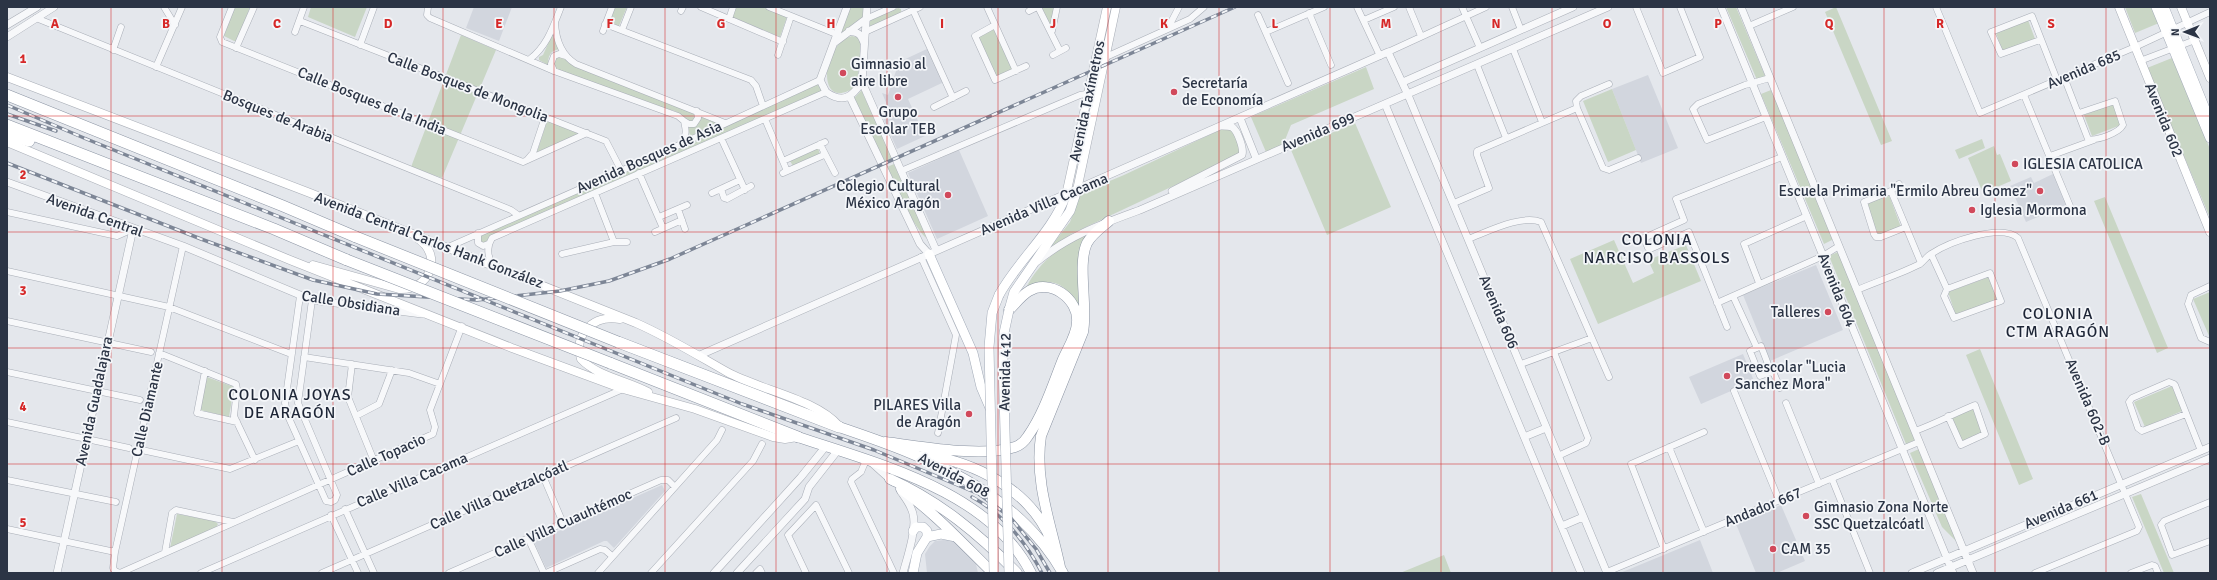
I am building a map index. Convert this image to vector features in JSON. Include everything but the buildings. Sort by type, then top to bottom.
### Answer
[{"type":"highway","name":"Avenida Central Carlos Hank González","points":[[7,95],[618,342],[797,412],[911,452]]},
{"type":"highway","points":[[7,125],[798,437],[868,461]]},
{"type":"highway","points":[[7,134],[107,164]]},
{"type":"highway","points":[[1062,570],[1040,484],[1038,454],[1041,436],[1083,332],[1086,317],[1083,256],[1088,242],[1095,232],[1109,221]]},
{"type":"highway","points":[[885,442],[973,450],[1015,447],[1022,444],[1036,423],[1075,332],[1078,316],[1075,307],[1069,299],[1058,290],[1043,287],[1029,291],[1009,310]]},
{"type":"highway","points":[[911,452],[957,462],[980,470],[1000,481],[1017,494],[1037,517],[1048,534],[1062,570]]},
{"type":"highway","name":"Avenida 608","points":[[911,452],[981,487],[1000,501],[1037,537],[1062,570]]},
{"type":"highway","name":"Avenida 608","points":[[868,461],[904,474],[941,491],[988,519],[1014,547],[1031,573]]},
{"type":"highway","points":[[890,479],[920,493],[957,518],[993,549],[1016,573]]},
{"type":"highway","points":[[899,488],[917,500],[994,573]]},
{"type":"main road","name":"Avenida Taxímetros","points":[[1066,196],[1107,7]]},
{"type":"main road","name":"Avenida Taxímetros","points":[[1077,190],[1116,7]]},
{"type":"main road","name":"Avenida 602","points":[[2119,7],[2210,232]]},
{"type":"main road","points":[[2156,7],[2170,30]]},
{"type":"main road","points":[[2164,7],[2170,30],[2210,121]]},
{"type":"main road","points":[[2181,7],[2194,40],[2208,66],[2210,78]]},
{"type":"main road","points":[[2177,47],[2210,138]]},
{"type":"main road","name":"Avenida Central Carlos Hank González","points":[[8,76],[636,323],[700,355],[734,375],[824,412],[839,427]]},
{"type":"main road","points":[[7,142],[300,264],[623,389],[655,396],[773,438],[785,439],[798,437]]},
{"type":"main road","name":"Avenida 412","points":[[1009,573],[1003,360],[1004,333],[1014,292],[1070,211],[1077,190]]},
{"type":"main road","name":"Avenida 412","points":[[994,573],[989,347],[992,313],[999,295],[1010,276],[1054,220],[1066,196]]},
{"type":"main road","points":[[300,264],[320,266],[399,289],[414,288],[426,279],[430,270],[431,259],[425,246],[409,233]]},
{"type":"main road","points":[[929,254],[973,353],[981,387],[990,408]]},
{"type":"main road","points":[[636,323],[613,318],[604,318],[593,322],[585,330],[581,338],[581,360],[592,369],[636,385],[655,396]]},
{"type":"main road","points":[[913,531],[916,527],[923,528],[927,531],[927,537],[917,553],[913,573]]},
{"type":"main road","points":[[927,537],[941,534],[956,537]]},
{"type":"street","points":[[7,25],[37,7]]},
{"type":"street","points":[[7,37],[54,7]]},
{"type":"street","points":[[164,7],[175,25]]},
{"type":"street","points":[[156,67],[182,7]]},
{"type":"street","name":"Calle Bosques de la India","points":[[232,7],[220,40],[236,48],[523,162]]},
{"type":"street","points":[[236,48],[254,7]]},
{"type":"street","points":[[295,32],[304,7]]},
{"type":"street","points":[[360,45],[374,7]]},
{"type":"street","points":[[428,7],[427,14],[430,18],[530,59],[554,71],[670,113],[689,124],[694,124],[698,118],[697,111]]},
{"type":"street","points":[[530,59],[542,49],[561,7]]},
{"type":"street","points":[[603,31],[612,7]]},
{"type":"street","points":[[622,30],[631,7]]},
{"type":"street","points":[[701,7],[783,42]]},
{"type":"street","points":[[729,19],[733,7]]},
{"type":"street","points":[[769,7],[836,34]]},
{"type":"street","points":[[847,7],[820,80],[826,92],[842,99],[850,97],[862,82]]},
{"type":"street","points":[[867,7],[862,82],[901,171],[956,336],[938,433]]},
{"type":"street","points":[[832,45],[848,31],[866,19],[893,7]]},
{"type":"street","points":[[865,32],[920,7]]},
{"type":"street","points":[[987,7],[1016,71]]},
{"type":"street","points":[[1029,11],[1038,7],[1052,31],[1060,51]]},
{"type":"street","points":[[1052,31],[1057,7]]},
{"type":"street","points":[[1167,29],[1180,7]]},
{"type":"street","points":[[1106,57],[1190,18],[1204,7]]},
{"type":"street","points":[[1266,32],[1324,7]]},
{"type":"street","points":[[1357,7],[1380,56]]},
{"type":"street","points":[[1364,20],[1394,7]]},
{"type":"street","points":[[1409,7],[1421,36]]},
{"type":"street","points":[[1462,7],[1480,48]]},
{"type":"street","points":[[1388,52],[1486,7]]},
{"type":"street","points":[[1512,7],[1521,30]]},
{"type":"street","points":[[1403,82],[1521,30],[1564,9],[1573,7]]},
{"type":"street","name":"Avenida 699","points":[[1033,266],[1054,248],[1071,237],[1098,224],[1158,202],[1256,158],[1408,95],[1608,7]]},
{"type":"street","points":[[1636,7],[1663,73],[1700,57],[1680,7]]},
{"type":"street","name":"Avenida 604","points":[[1721,7],[1952,570]]},
{"type":"street","name":"Avenida 604","points":[[1741,7],[1973,573]]},
{"type":"street","points":[[1749,26],[1782,9],[1793,7]]},
{"type":"street","name":"Avenida 685","points":[[1936,7],[1980,113],[2135,48],[2187,21],[2210,12]]},
{"type":"street","points":[[914,10],[953,98]]},
{"type":"street","points":[[1309,13],[1331,65]]},
{"type":"street","points":[[1258,15],[1288,83]]},
{"type":"street","points":[[778,55],[792,16]]},
{"type":"street","points":[[2040,40],[2001,54],[1992,35],[1993,30],[2032,16],[2040,40],[2057,80]]},
{"type":"street","name":"Bosques de Arabia","points":[[36,18],[442,180],[511,210],[518,215]]},
{"type":"street","name":"Calle Bosques de Mongolia","points":[[300,20],[608,142],[621,170]]},
{"type":"street","points":[[555,23],[558,40],[566,56]]},
{"type":"street","points":[[606,24],[751,80],[756,86],[763,106]]},
{"type":"street","points":[[995,25],[975,36],[995,80],[1026,66]]},
{"type":"street","points":[[113,50],[121,27]]},
{"type":"street","points":[[848,31],[862,36],[864,43]]},
{"type":"street","points":[[2140,60],[2194,40]]},
{"type":"street","points":[[1053,55],[1066,48]]},
{"type":"street","points":[[1513,49],[1542,122]]},
{"type":"street","name":"Avenida Villa Cacama","points":[[700,355],[929,254],[1066,196],[1388,52]]},
{"type":"street","name":"Avenida 606","points":[[1388,52],[1403,82],[1454,203],[1607,572]]},
{"type":"street","points":[[554,71],[551,64],[554,56],[559,54],[566,56],[576,64],[725,123]]},
{"type":"street","points":[[1477,65],[1506,138]]},
{"type":"street","points":[[2064,77],[2090,139]]},
{"type":"street","points":[[1766,117],[1707,140],[1694,111],[1696,105],[1745,85],[1770,78]]},
{"type":"street","name":"Avenida Bosques de Asia","points":[[446,248],[820,80]]},
{"type":"street","points":[[1608,84],[1581,96],[1576,101],[1602,168],[1609,170],[1638,158]]},
{"type":"street","points":[[934,107],[966,91]]},
{"type":"street","name":"Avenida Bosques de Asia","points":[[488,244],[492,238],[826,92]]},
{"type":"street","points":[[901,171],[1080,95],[1089,92],[1098,92]]},
{"type":"street","points":[[2024,95],[2070,206]]},
{"type":"street","points":[[850,97],[920,244],[929,254]]},
{"type":"street","points":[[2050,156],[2090,139],[2122,128],[2123,121],[2116,102],[2112,100],[2079,113]]},
{"type":"street","name":"Avenida 606","points":[[1385,104],[1581,573]]},
{"type":"street","points":[[1454,203],[1488,189],[1489,186],[1476,152],[1542,122],[1578,108]]},
{"type":"street","points":[[523,162],[533,153],[545,117]]},
{"type":"street","points":[[1240,118],[1256,158]]},
{"type":"street","points":[[765,119],[783,161],[785,172],[824,155]]},
{"type":"street","points":[[682,143],[686,135],[684,121]]},
{"type":"street","points":[[1158,202],[1171,191],[1242,155],[1242,147],[1234,129],[1230,126],[1219,127]]},
{"type":"street","points":[[523,162],[587,133]]},
{"type":"street","points":[[721,138],[740,180],[748,188],[726,199],[721,189]]},
{"type":"street","points":[[783,161],[823,143],[824,155],[835,172]]},
{"type":"street","points":[[1727,327],[1689,232],[1650,249],[1648,248],[1644,238],[1684,220],[1676,199],[1782,157]]},
{"type":"street","points":[[639,173],[663,228]]},
{"type":"street","points":[[712,194],[740,180]]},
{"type":"street","name":"Avenida Central","points":[[7,182],[182,246]]},
{"type":"street","points":[[1899,184],[1891,191],[1864,202],[1876,237],[1906,228]]},
{"type":"street","points":[[1891,191],[1921,263]]},
{"type":"street","points":[[595,193],[614,242]]},
{"type":"street","points":[[659,217],[687,205]]},
{"type":"street","points":[[678,209],[685,229]]},
{"type":"street","points":[[7,212],[117,236],[133,229]]},
{"type":"street","points":[[1759,283],[1744,244],[1807,216]]},
{"type":"street","points":[[655,232],[682,220]]},
{"type":"street","points":[[1468,239],[1501,226],[1526,220],[1541,222],[1609,377]]},
{"type":"street","name":"Avenida Guadalajara","points":[[57,573],[106,342],[133,229]]},
{"type":"street","name":"Avenida 602-B","points":[[1931,254],[1980,234],[2000,231],[2014,234],[2018,238],[2126,494],[2139,529],[2035,573]]},
{"type":"street","points":[[478,233],[478,243],[483,246],[488,244],[488,257],[492,266]]},
{"type":"street","points":[[562,254],[614,242],[627,242]]},
{"type":"street","name":"Calle Obsidiana","points":[[182,246],[312,300],[433,316]]},
{"type":"street","name":"Calle Diamante","points":[[115,571],[113,566],[115,552],[182,246]]},
{"type":"street","points":[[1717,303],[1759,283],[1823,256],[1839,246]]},
{"type":"street","points":[[1857,290],[1921,263],[1931,254],[1947,289],[1944,296],[1954,318],[2001,301],[1990,272],[1947,289]]},
{"type":"street","points":[[7,271],[118,294],[169,307],[292,354]]},
{"type":"street","points":[[2210,286],[2191,295],[2188,304],[2201,338],[2210,342]]},
{"type":"street","points":[[300,296],[286,393],[288,416],[326,501],[333,502],[337,495],[300,411],[298,394],[312,300]]},
{"type":"street","points":[[1733,296],[1757,348]]},
{"type":"street","points":[[7,322],[151,352]]},
{"type":"street","name":"Calle Topacio","points":[[115,571],[120,573],[434,433],[435,427],[430,410],[462,326]]},
{"type":"street","points":[[1521,364],[1592,338]]},
{"type":"street","points":[[1771,372],[1760,376],[1750,351],[1760,346],[1771,372],[1774,374],[1780,388]]},
{"type":"street","points":[[1554,352],[1588,438],[1586,443],[1558,456]]},
{"type":"street","points":[[159,353],[205,371],[237,386],[234,415],[255,460]]},
{"type":"street","points":[[304,357],[409,373],[440,384]]},
{"type":"street","points":[[352,364],[348,397],[374,461]]},
{"type":"street","points":[[356,416],[378,405],[392,370]]},
{"type":"street","points":[[205,371],[197,413],[237,422]]},
{"type":"street","points":[[7,372],[140,400]]},
{"type":"street","points":[[2186,414],[2142,431],[2138,428],[2129,402],[2132,398],[2172,382],[2186,414],[2201,451]]},
{"type":"street","name":"Calle Villa Cacama","points":[[201,573],[623,389]]},
{"type":"street","points":[[1734,391],[1779,500]]},
{"type":"street","points":[[1786,403],[1819,484]]},
{"type":"street","points":[[1915,431],[1948,416],[1975,405],[1985,434],[1960,445],[1948,416]]},
{"type":"street","points":[[288,416],[300,411]]},
{"type":"street","name":"Calle Villa Quetzalcóatl","points":[[322,573],[676,418]]},
{"type":"street","points":[[7,422],[129,448]]},
{"type":"street","points":[[1524,437],[1546,428]]},
{"type":"street","points":[[598,573],[717,440],[722,430]]},
{"type":"street","points":[[1664,549],[1631,464],[1704,432]]},
{"type":"street","points":[[138,449],[222,469],[238,468],[299,440]]},
{"type":"street","name":"Andador 667","points":[[1607,572],[1919,442]]},
{"type":"street","points":[[651,573],[753,461],[762,444]]},
{"type":"street","points":[[714,573],[801,477],[826,446]]},
{"type":"street","points":[[1669,447],[1704,532]]},
{"type":"street","name":"Avenida 661","points":[[1912,573],[2210,447]]},
{"type":"street","points":[[737,573],[805,499],[809,487],[838,450]]},
{"type":"street","name":"Avenida 661","points":[[1937,573],[1952,570],[1968,560],[2210,458]]},
{"type":"street","points":[[894,573],[851,481],[861,472],[868,461],[899,488],[913,513],[913,531],[903,573]]},
{"type":"street","points":[[542,476],[563,523]]},
{"type":"street","points":[[801,477],[809,487]]},
{"type":"street","points":[[1832,479],[1870,573]]},
{"type":"street","points":[[7,480],[116,502]]},
{"type":"street","name":"Calle Villa Cuauhtémoc","points":[[449,573],[661,480],[668,480],[675,487]]},
{"type":"street","points":[[2210,502],[2161,523],[2172,555],[2210,541]]},
{"type":"street","points":[[806,573],[788,535],[816,505],[849,573]]},
{"type":"street","points":[[345,509],[374,573]]},
{"type":"street","points":[[165,552],[172,513],[176,510],[233,522]]},
{"type":"street","points":[[332,515],[358,573]]},
{"type":"street","points":[[1562,526],[1583,517]]},
{"type":"street","points":[[7,529],[115,552]]},
{"type":"street","points":[[528,538],[545,573],[600,550],[605,550],[612,556]]},
{"type":"street","points":[[2131,573],[2154,565],[2158,573]]},
{"type":"shaded area","points":[[474,7],[512,7],[499,41],[466,28]]},
{"type":"shaded area","name":"Grupo Escolar TEB","points":[[929,48],[944,82],[908,99],[925,136],[897,149],[879,109],[887,105],[882,93],[888,95],[899,62]]},
{"type":"shaded area","points":[[1648,75],[1678,148],[1641,163],[1612,89]]},
{"type":"shaded area","name":"Colegio Cultural México Aragón","points":[[959,150],[988,216],[937,239],[908,173]]},
{"type":"shaded area","points":[[2055,173],[2068,204],[2026,222],[2010,186],[2031,177],[2034,183]]},
{"type":"shaded area","points":[[1816,265],[1843,330],[1770,361],[1743,295]]},
{"type":"shaded area","points":[[1743,354],[1754,381],[1701,404],[1689,377]]},
{"type":"shaded area","points":[[662,485],[665,491],[614,548],[607,541],[604,541],[546,568],[534,542]]},
{"type":"shaded area","name":"CAM 35","points":[[1781,505],[1805,561],[1777,573],[1756,573],[1736,524]]},
{"type":"shaded area","points":[[951,540],[965,550],[976,564],[978,573],[927,573],[925,554],[935,541]]},
{"type":"shaded area","points":[[1700,540],[1713,573],[1620,573]]},
{"type":"green space","points":[[235,7],[250,7],[237,41],[224,36]]},
{"type":"green space","points":[[311,7],[367,7],[355,37],[308,17]]},
{"type":"green space","points":[[614,7],[627,7],[619,26],[608,22]]},
{"type":"green space","points":[[735,7],[769,9],[781,13],[787,17],[780,37],[732,17]]},
{"type":"green space","points":[[849,7],[864,7],[863,17],[839,36]]},
{"type":"green space","points":[[1045,7],[1055,7],[1052,23],[1049,25],[1041,9]]},
{"type":"green space","points":[[1726,7],[1736,7],[1765,76],[1757,80]]},
{"type":"green space","points":[[1836,7],[1892,141],[1881,145],[1825,12]]},
{"type":"green space","points":[[2125,7],[2153,7],[2159,23],[2135,33]]},
{"type":"green space","points":[[898,8],[901,9],[901,14],[868,28],[867,22]]},
{"type":"green space","points":[[2028,20],[2035,39],[2003,52],[1996,33]]},
{"type":"green space","points":[[996,27],[1015,71],[997,79],[977,36]]},
{"type":"green space","points":[[461,35],[496,50],[442,178],[411,167]]},
{"type":"green space","points":[[552,35],[559,49],[550,54],[548,65],[539,60],[539,57],[543,55]]},
{"type":"green space","points":[[852,36],[857,37],[860,42],[860,63],[857,78],[852,89],[838,93],[831,89],[828,82],[827,72],[829,61],[834,50],[842,41]]},
{"type":"green space","points":[[558,57],[564,58],[573,66],[693,113],[696,117],[694,121],[688,121],[679,113],[674,111],[554,68],[553,61]]},
{"type":"green space","points":[[2172,58],[2210,149],[2210,218],[2147,68]]},
{"type":"green space","points":[[1366,67],[1374,89],[1291,125],[1283,145],[1266,152],[1251,117]]},
{"type":"green space","points":[[819,83],[822,91],[489,237],[486,244],[482,245],[478,236]]},
{"type":"green space","points":[[863,89],[863,94],[893,158],[884,163],[854,98]]},
{"type":"green space","points":[[1612,89],[1636,150],[1608,162],[1583,101]]},
{"type":"green space","points":[[1771,90],[1834,239],[1824,244],[1761,94]]},
{"type":"green space","points":[[2113,104],[2121,125],[2092,136],[2084,115]]},
{"type":"green space","points":[[702,116],[719,124],[690,136],[688,127],[696,125]]},
{"type":"green space","points":[[547,121],[580,134],[537,152]]},
{"type":"green space","points":[[1355,123],[1391,207],[1327,235],[1291,150]]},
{"type":"green space","points":[[1226,127],[1233,129],[1241,152],[1237,156],[1071,234],[1048,250],[1070,222],[1081,193],[1124,175]]},
{"type":"green space","points":[[1982,139],[1985,148],[1959,159],[1955,150]]},
{"type":"green space","points":[[1994,146],[1997,155],[2000,154],[2011,181],[1983,193],[1968,158]]},
{"type":"green space","points":[[818,148],[820,154],[793,166],[790,161]]},
{"type":"green space","points":[[894,164],[925,232],[926,238],[914,223],[899,195],[887,167]]},
{"type":"green space","points":[[1889,195],[1901,227],[1878,235],[1866,204]]},
{"type":"green space","points":[[2105,197],[2168,348],[2157,353],[2094,201]]},
{"type":"green space","points":[[1092,231],[1082,308],[1078,310],[1070,294],[1058,284],[1043,282],[1026,288],[1039,269],[1054,254]]},
{"type":"green space","points":[[1614,240],[1633,283],[1654,273],[1648,260],[1686,245],[1701,281],[1598,324],[1570,259]]},
{"type":"green space","points":[[1838,252],[1915,440],[1906,444],[1829,256]]},
{"type":"green space","points":[[1989,277],[1997,300],[1956,316],[1948,292]]},
{"type":"green space","points":[[2210,292],[2210,338],[2193,299]]},
{"type":"green space","points":[[1980,349],[2033,479],[2019,485],[1966,355]]},
{"type":"green space","points":[[207,377],[234,387],[229,417],[200,410]]},
{"type":"green space","points":[[2172,386],[2182,411],[2145,427],[2134,402]]},
{"type":"green space","points":[[1974,407],[1984,433],[1961,442],[1950,417]]},
{"type":"green space","points":[[1919,449],[1956,541],[1942,527],[1910,453]]},
{"type":"green space","points":[[2141,494],[2174,573],[2164,573],[2132,497]]},
{"type":"green space","points":[[177,514],[215,521],[218,524],[216,528],[170,548]]},
{"type":"green space","points":[[1444,555],[1451,573],[1400,573]]},
{"type":"railway","points":[[7,163],[201,239],[313,280],[377,294],[477,300],[560,291],[609,281],[670,259],[1235,7]]},
{"type":"railway","points":[[7,105],[84,138],[742,404],[874,450],[979,494],[1010,517],[1036,549],[1050,573]]},
{"type":"railway","points":[[7,114],[56,131]]},
{"type":"railway","points":[[972,497],[993,511],[1012,529],[1029,550],[1042,573]]},
{"type":"place","name":"Gimnasio al aire libre","points":[[843,73]]},
{"type":"place","name":"Secretaría de Economía","points":[[1174,92]]},
{"type":"place","name":"Grupo Escolar TEB","points":[[898,97]]},
{"type":"place","name":"IGLESIA CATOLICA","points":[[2015,164]]},
{"type":"place","name":"Escuela Primaria \"Ermilo Abreu Gomez\"","points":[[2040,191]]},
{"type":"place","name":"Colegio Cultural México Aragón","points":[[948,195]]},
{"type":"place","name":"Iglesia Mormona","points":[[1972,210]]},
{"type":"place","name":"Talleres","points":[[1828,312]]},
{"type":"place","name":"Preescolar \"Lucia Sanchez Mora\"","points":[[1727,376]]},
{"type":"place","name":"PILARES Villa de Aragón","points":[[969,414]]},
{"type":"place","name":"Gimnasio Zona Norte SSC Quetzalcóatl","points":[[1806,516]]},
{"type":"place","name":"CAM 35","points":[[1773,549]]},
{"type":"district","name":"COLONIA NARCISO BASSOLS","points":[[1657,248]]},
{"type":"district","name":"COLONIA CTM ARAGÓN","points":[[2058,322]]},
{"type":"district","name":"COLONIA JOYAS DE ARAGÓN","points":[[290,403]]}]
